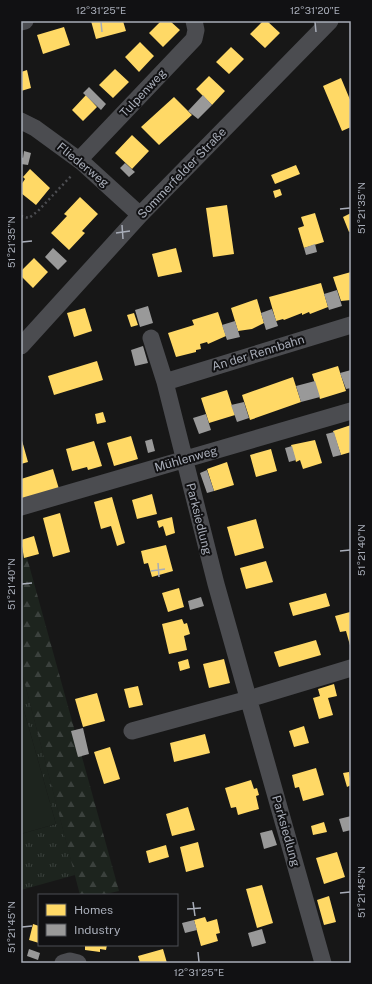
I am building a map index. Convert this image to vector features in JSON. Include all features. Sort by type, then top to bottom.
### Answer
[{"type":"street","points":[[21,22],[25,21]]},
{"type":"street","name":"Tulpenweg","points":[[81,161],[194,39],[196,30],[194,21]]},
{"type":"street","name":"Sommerfelder Straße","points":[[21,346],[140,215],[330,21]]},
{"type":"street","name":"Fliederweg","points":[[21,121],[34,128],[81,161],[140,215]]},
{"type":"street","name":"An der Rennbahn","points":[[165,382],[351,325]]},
{"type":"street","name":"Parksiedlung","points":[[151,338],[165,382],[216,584],[323,963]]},
{"type":"street","name":"Mühlenweg","points":[[21,507],[351,411]]},
{"type":"street","points":[[132,731],[249,699],[351,668]]},
{"type":"street","points":[[63,963],[78,963]]},
{"type":"path","points":[[21,216],[29,218],[38,211],[81,161]]},
{"type":"green space","points":[[21,536],[119,891],[106,894],[80,894],[21,669]]},
{"type":"green space","points":[[21,669],[75,875],[21,890],[21,834],[56,824],[21,700]]},
{"type":"green space","points":[[21,700],[56,824],[21,834]]},
{"type":"building: Homes","points":[[91,21],[123,21],[126,31],[96,39]]},
{"type":"building: Homes","points":[[161,21],[170,21],[180,30],[163,47],[149,33]]},
{"type":"building: Homes","points":[[263,21],[267,21],[280,33],[265,48],[250,34]]},
{"type":"building: Homes","points":[[64,27],[70,45],[43,54],[37,35]]},
{"type":"building: Homes","points":[[140,42],[154,56],[139,72],[125,57]]},
{"type":"building: Homes","points":[[231,47],[244,59],[229,74],[216,62]]},
{"type":"building: Homes","points":[[115,69],[129,82],[113,98],[99,85]]},
{"type":"building: Homes","points":[[27,70],[31,88],[21,91],[21,72]]},
{"type":"building: Homes","points":[[209,76],[225,91],[212,105],[196,89]]},
{"type":"building: Homes","points":[[341,78],[351,102],[351,127],[342,131],[323,86]]},
{"type":"building: Homes","points":[[86,95],[97,107],[83,121],[72,110]]},
{"type":"building: Homes","points":[[174,97],[192,115],[159,145],[141,127]]},
{"type":"building: Homes","points":[[132,135],[149,151],[132,169],[115,153]]},
{"type":"building: Homes","points":[[296,165],[300,174],[275,184],[271,175]]},
{"type":"building: Homes","points":[[30,169],[50,188],[36,205],[21,193],[21,185],[25,179],[23,177]]},
{"type":"building: Homes","points":[[280,189],[282,195],[275,198],[273,191]]},
{"type":"building: Homes","points":[[80,197],[98,214],[82,231],[85,233],[69,250],[51,233],[67,216],[64,214]]},
{"type":"building: Homes","points":[[227,205],[234,254],[213,257],[206,208]]},
{"type":"building: Homes","points":[[315,213],[324,242],[304,248],[298,228],[304,226],[301,217]]},
{"type":"building: Homes","points":[[351,213],[351,231],[349,232],[343,217]]},
{"type":"building: Homes","points":[[176,248],[182,272],[158,277],[152,254]]},
{"type":"building: Homes","points":[[34,258],[48,272],[33,288],[21,276],[21,271]]},
{"type":"building: Homes","points":[[351,272],[351,300],[341,301],[333,277]]},
{"type":"building: Homes","points":[[321,283],[328,307],[310,314],[309,312],[302,315],[302,313],[284,320],[276,321],[269,297]]},
{"type":"building: Homes","points":[[257,299],[264,323],[252,329],[238,331],[231,308]]},
{"type":"building: Homes","points":[[85,308],[92,331],[74,337],[67,313]]},
{"type":"building: Homes","points":[[218,312],[226,336],[208,344],[207,342],[200,344],[201,349],[196,350],[196,352],[176,357],[168,333],[194,325],[192,320]]},
{"type":"building: Homes","points":[[134,313],[138,325],[131,327],[127,315]]},
{"type":"building: Homes","points":[[97,361],[103,380],[54,395],[48,376]]},
{"type":"building: Homes","points":[[338,366],[346,391],[320,399],[312,374]]},
{"type":"building: Homes","points":[[293,377],[301,402],[250,420],[242,395]]},
{"type":"building: Homes","points":[[227,390],[235,415],[209,423],[201,398]]},
{"type":"building: Homes","points":[[103,412],[106,422],[97,424],[95,414]]},
{"type":"building: Homes","points":[[351,425],[351,452],[341,455],[333,431]]},
{"type":"building: Homes","points":[[131,436],[138,459],[114,466],[107,443]]},
{"type":"building: Homes","points":[[21,437],[28,462],[21,464]]},
{"type":"building: Homes","points":[[315,440],[322,463],[303,469],[300,460],[296,462],[291,445]]},
{"type":"building: Homes","points":[[94,441],[102,466],[88,470],[87,467],[72,471],[66,449]]},
{"type":"building: Homes","points":[[271,449],[277,471],[256,477],[250,455]]},
{"type":"building: Homes","points":[[227,462],[234,485],[214,491],[207,469]]},
{"type":"building: Homes","points":[[53,469],[59,489],[21,500],[21,479]]},
{"type":"building: Homes","points":[[152,494],[157,514],[137,519],[132,500]]},
{"type":"building: Homes","points":[[112,497],[125,543],[117,546],[111,526],[101,529],[94,502]]},
{"type":"building: Homes","points":[[60,513],[70,552],[53,557],[43,518]]},
{"type":"building: Homes","points":[[172,517],[175,533],[166,536],[163,526],[159,528],[157,521]]},
{"type":"building: Homes","points":[[256,519],[264,548],[235,556],[227,527]]},
{"type":"building: Homes","points":[[34,536],[39,554],[24,558],[21,540]]},
{"type":"building: Homes","points":[[166,545],[173,571],[152,577],[148,563],[144,564],[141,551]]},
{"type":"building: Homes","points":[[266,561],[273,582],[246,589],[240,568]]},
{"type":"building: Homes","points":[[179,588],[184,607],[168,612],[162,593]]},
{"type":"building: Homes","points":[[326,593],[330,606],[293,616],[289,603]]},
{"type":"building: Homes","points":[[350,612],[351,649],[346,631],[340,632],[335,616]]},
{"type":"building: Homes","points":[[182,619],[184,624],[187,623],[190,634],[184,636],[187,650],[169,654],[162,624]]},
{"type":"building: Homes","points":[[316,640],[321,655],[279,667],[274,652]]},
{"type":"building: Homes","points":[[188,659],[190,668],[180,671],[178,662]]},
{"type":"building: Homes","points":[[224,659],[230,683],[209,688],[203,664]]},
{"type":"building: Homes","points":[[334,684],[337,696],[328,698],[333,715],[319,719],[313,698],[320,696],[318,689]]},
{"type":"building: Homes","points":[[138,686],[143,705],[129,708],[124,689]]},
{"type":"building: Homes","points":[[97,693],[105,721],[83,727],[75,699]]},
{"type":"building: Homes","points":[[304,726],[309,743],[294,747],[289,731]]},
{"type":"building: Homes","points":[[205,734],[210,753],[174,762],[170,743]]},
{"type":"building: Homes","points":[[110,747],[120,779],[104,784],[94,752]]},
{"type":"building: Homes","points":[[316,768],[324,795],[303,801],[299,787],[295,788],[292,775]]},
{"type":"building: Homes","points":[[349,772],[351,785],[347,787],[343,773]]},
{"type":"building: Homes","points":[[251,780],[254,789],[257,788],[259,795],[256,796],[259,809],[238,815],[236,807],[231,808],[225,788]]},
{"type":"building: Homes","points":[[188,807],[195,830],[172,836],[166,814]]},
{"type":"building: Homes","points":[[324,822],[327,832],[313,835],[311,826]]},
{"type":"building: Homes","points":[[198,842],[204,867],[186,872],[180,847]]},
{"type":"building: Homes","points":[[166,845],[169,857],[149,863],[146,851]]},
{"type":"building: Homes","points":[[337,852],[345,877],[324,884],[316,858]]},
{"type":"building: Homes","points":[[262,885],[273,923],[257,928],[246,889]]},
{"type":"building: Homes","points":[[329,896],[336,922],[324,925],[317,900]]},
{"type":"building: Homes","points":[[205,917],[207,922],[217,919],[220,933],[216,934],[218,941],[201,946],[194,920]]},
{"type":"building: Homes","points":[[33,924],[38,926],[38,943],[29,940]]},
{"type":"building: Homes","points":[[85,946],[107,946],[106,950],[100,949],[100,952],[85,950]]},
{"type":"building: Homes","points":[[163,949],[167,963],[140,963],[138,956]]},
{"type":"building: Industry","points":[[89,87],[106,104],[101,110],[83,93]]},
{"type":"building: Industry","points":[[203,95],[212,105],[198,119],[188,111]]},
{"type":"building: Industry","points":[[24,151],[31,153],[28,165],[21,164],[21,157],[23,158]]},
{"type":"building: Industry","points":[[125,163],[135,172],[129,177],[120,168]]},
{"type":"building: Industry","points":[[315,244],[317,252],[306,255],[304,248]]},
{"type":"building: Industry","points":[[53,248],[67,261],[58,270],[45,257]]},
{"type":"building: Industry","points":[[337,290],[342,306],[329,310],[324,294]]},
{"type":"building: Industry","points":[[148,306],[153,323],[140,327],[135,310]]},
{"type":"building: Industry","points":[[272,309],[278,326],[266,330],[261,313]]},
{"type":"building: Industry","points":[[235,321],[240,337],[227,340],[222,325]]},
{"type":"building: Industry","points":[[143,346],[148,363],[135,366],[131,350]]},
{"type":"building: Industry","points":[[351,370],[351,388],[346,389],[340,373]]},
{"type":"building: Industry","points":[[315,381],[320,397],[301,402],[296,386]]},
{"type":"building: Industry","points":[[244,402],[249,418],[237,422],[231,405]]},
{"type":"building: Industry","points":[[206,414],[211,430],[199,434],[193,418]]},
{"type":"building: Industry","points":[[334,432],[341,455],[333,457],[326,434]]},
{"type":"building: Industry","points":[[152,439],[155,451],[148,453],[145,441]]},
{"type":"building: Industry","points":[[292,446],[296,460],[289,462],[285,448]]},
{"type":"building: Industry","points":[[207,470],[214,491],[207,493],[200,473]]},
{"type":"building: Industry","points":[[201,597],[204,606],[190,610],[188,601]]},
{"type":"building: Industry","points":[[83,728],[89,754],[78,757],[71,731]]},
{"type":"building: Industry","points":[[351,816],[351,830],[343,832],[339,819]]},
{"type":"building: Industry","points":[[272,830],[277,845],[264,849],[260,833]]},
{"type":"building: Industry","points":[[194,920],[197,930],[185,933],[182,923]]},
{"type":"building: Industry","points":[[262,929],[266,943],[252,947],[248,933]]},
{"type":"building: Industry","points":[[29,949],[40,953],[38,960],[27,956]]}]
